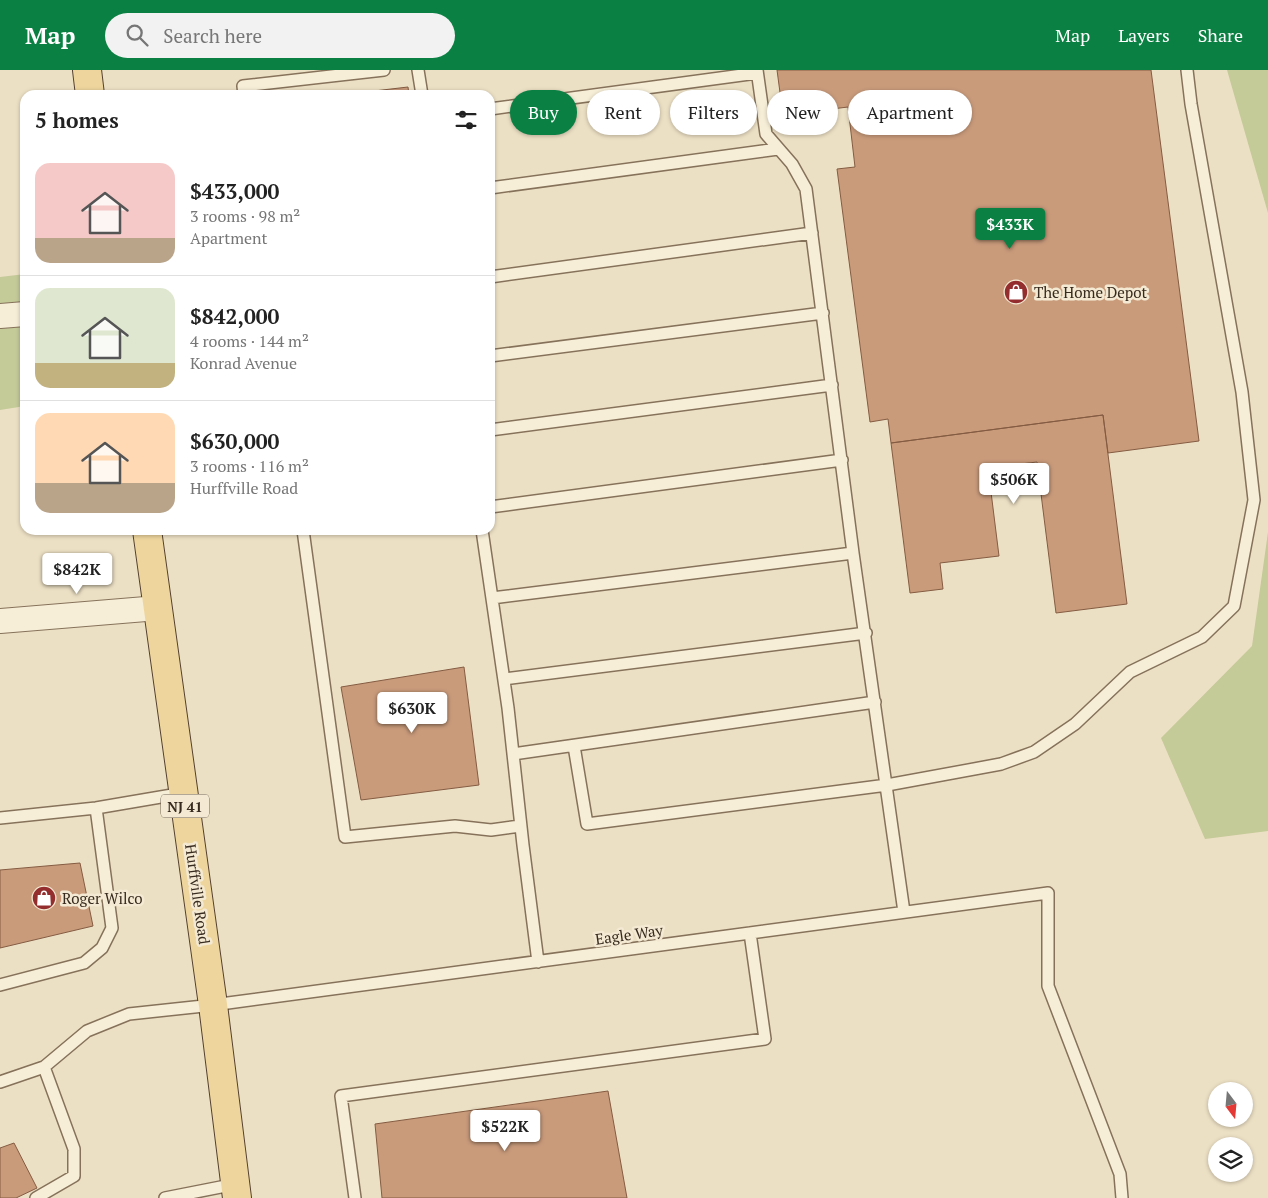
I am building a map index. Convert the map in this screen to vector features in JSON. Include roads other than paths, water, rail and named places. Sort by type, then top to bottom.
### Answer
[{"type":"main road","points":[[87,70],[89,90]]},
{"type":"main road","name":"Hurffville Road","points":[[148,535],[213,1005],[236,1191]]},
{"type":"street","points":[[0,316],[20,314]]},
{"type":"street","points":[[0,621],[158,608]]},
{"type":"lane","points":[[243,90],[243,86],[384,70]]},
{"type":"lane","points":[[418,70],[421,90]]},
{"type":"lane","points":[[574,746],[587,824],[886,785],[1001,764],[1034,752],[1075,724],[1130,672],[1202,637],[1234,606],[1254,500],[1242,392],[1191,104],[1187,70]]},
{"type":"lane","points":[[495,108],[757,72],[766,134],[792,164],[806,190],[904,912]]},
{"type":"lane","points":[[495,187],[778,148]]},
{"type":"lane","points":[[495,276],[812,233]]},
{"type":"lane","points":[[495,355],[823,313]]},
{"type":"lane","points":[[495,429],[832,385]]},
{"type":"lane","points":[[495,506],[842,460]]},
{"type":"lane","points":[[304,535],[345,837],[455,826],[491,830],[520,826]]},
{"type":"lane","points":[[483,535],[504,680],[520,826],[538,962]]},
{"type":"lane","points":[[492,598],[854,553]]},
{"type":"lane","points":[[504,680],[866,633]]},
{"type":"lane","points":[[513,754],[875,702]]},
{"type":"lane","points":[[0,818],[96,808],[184,794]]},
{"type":"lane","points":[[0,985],[84,963],[102,948],[112,928],[96,808]]},
{"type":"lane","name":"Eagle Way","points":[[44,1067],[87,1031],[130,1014],[213,1005],[1048,893],[1048,986],[1120,1174],[1122,1198]]},
{"type":"lane","points":[[355,1198],[341,1096],[765,1040],[750,933]]},
{"type":"lane","points":[[0,1082],[44,1067],[74,1149],[74,1176],[36,1198]]},
{"type":"lane","points":[[165,1198],[236,1191]]},
{"type":"place","name":"The Home Depot","points":[[1016,292]]},
{"type":"place","name":"Roger Wilco","points":[[44,898]]}]
